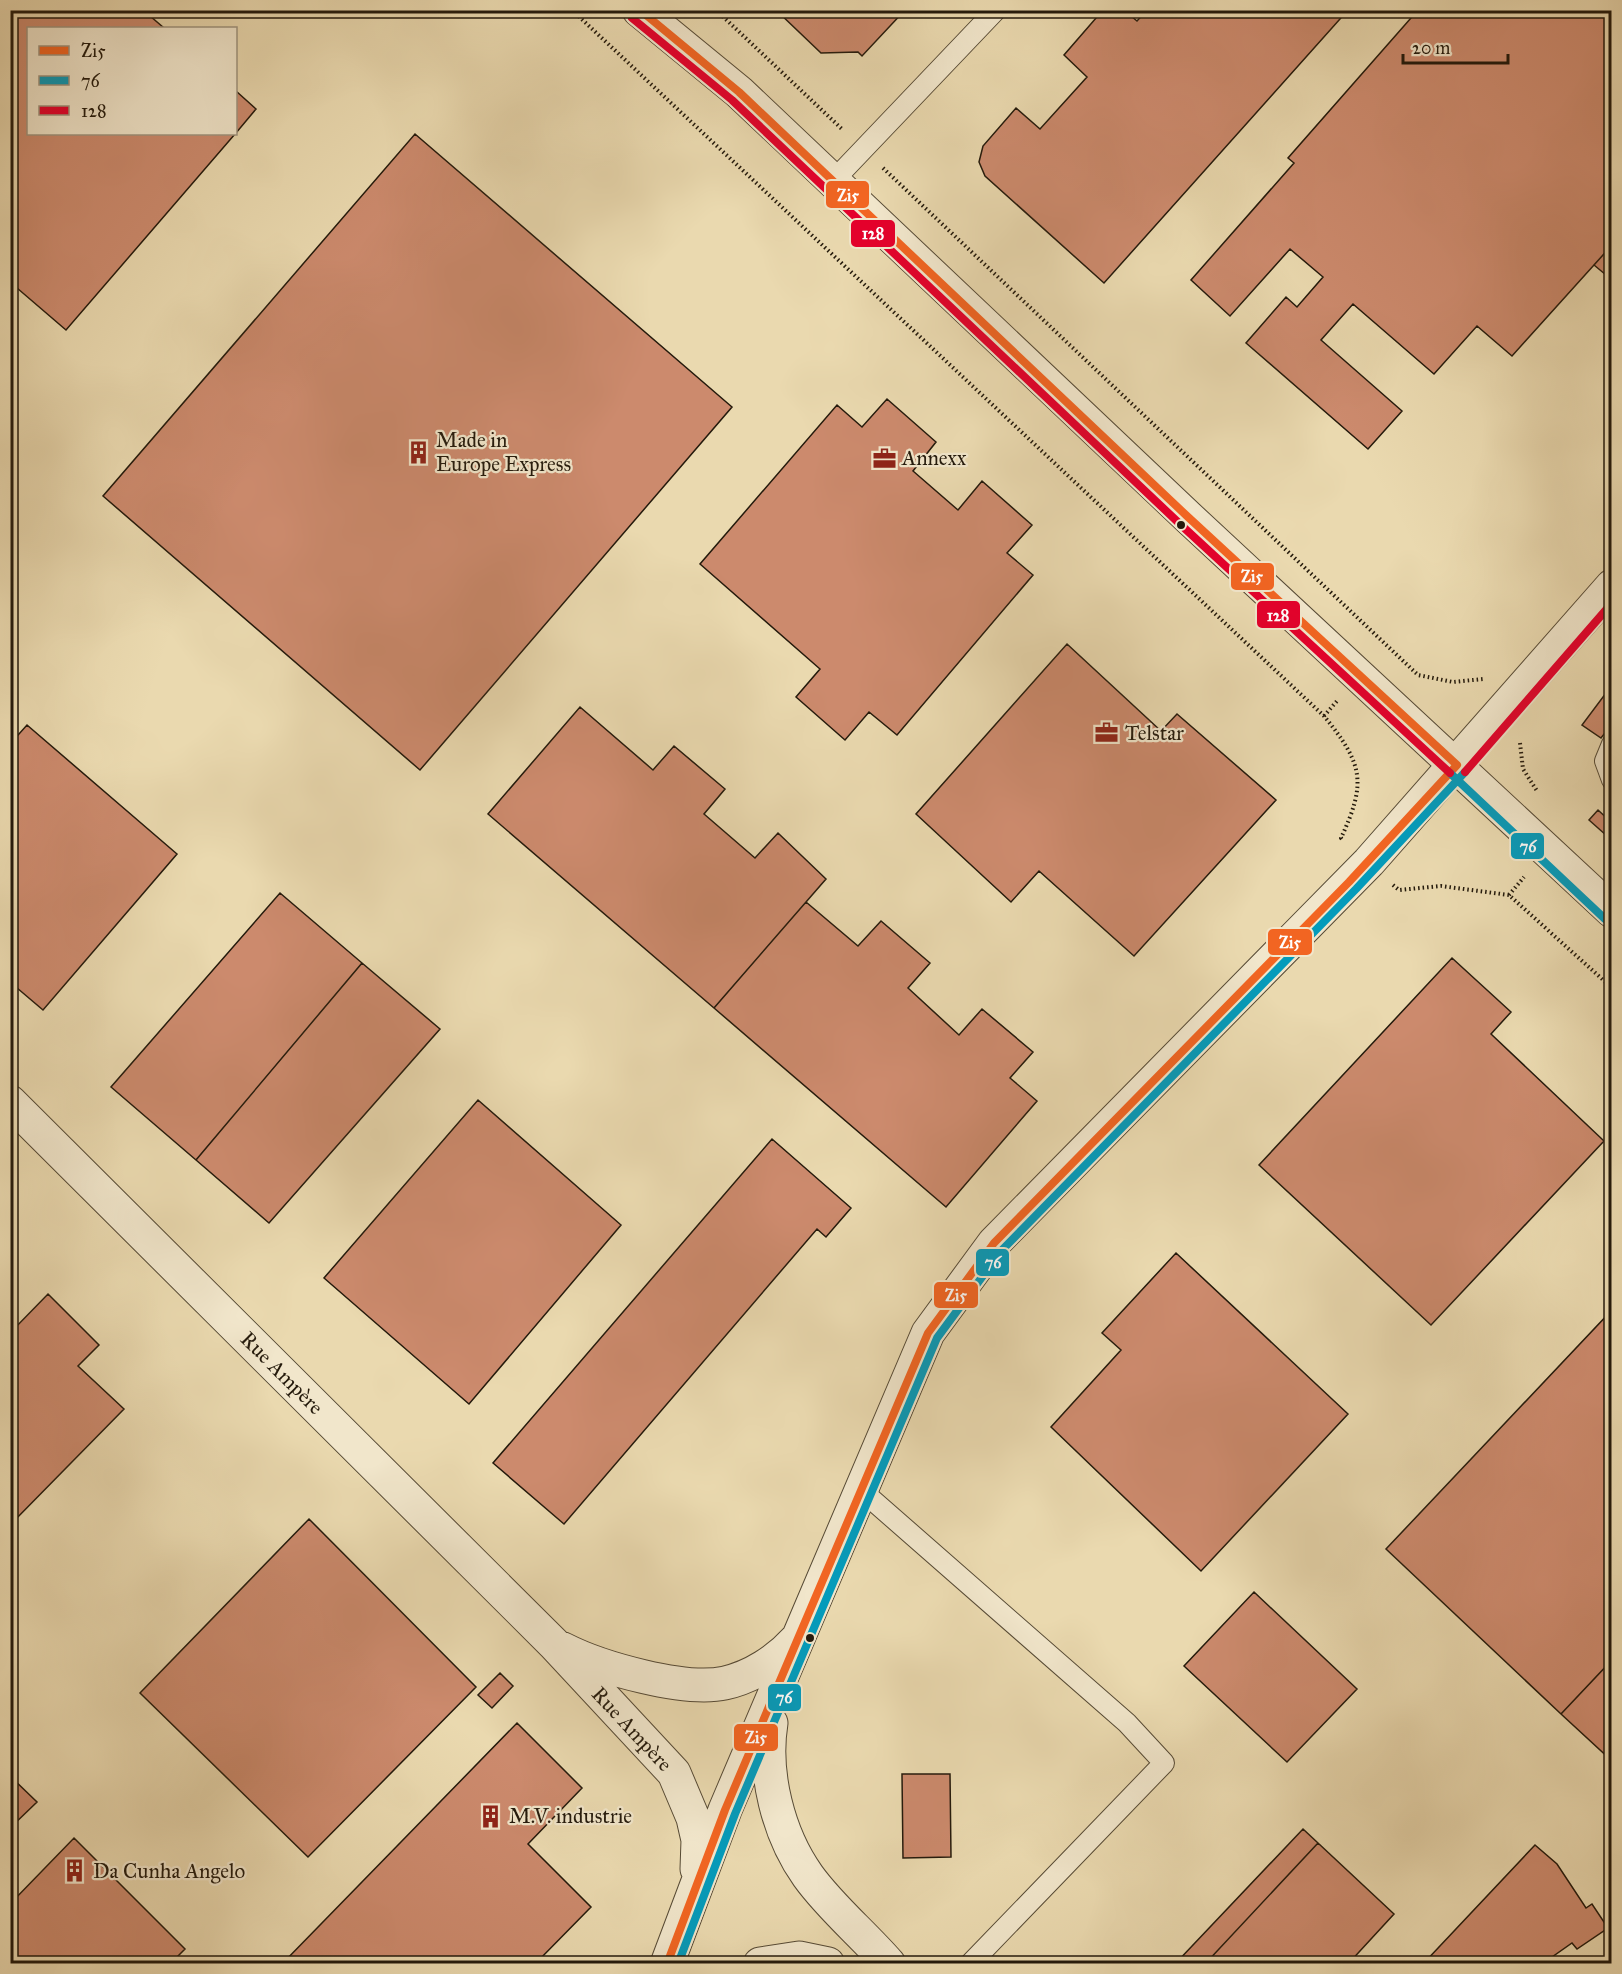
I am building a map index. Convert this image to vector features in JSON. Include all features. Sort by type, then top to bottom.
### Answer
[{"type":"street","points":[[639,10],[739,92],[1188,517],[1457,765],[1611,911]]},
{"type":"street","points":[[670,10],[739,92]]},
{"type":"street","points":[[667,1964],[725,1810],[928,1333],[994,1243],[1369,862],[1457,765],[1611,586]]},
{"type":"street","name":"Rue Ampère","points":[[10,1102],[554,1644],[674,1773],[689,1804],[698,1840],[693,1894]]},
{"type":"street","name":"Rue Ampère","points":[[554,1644],[593,1662],[625,1672],[704,1685],[725,1683],[764,1666],[787,1651],[799,1637]]},
{"type":"street","points":[[776,1694],[770,1730],[769,1768],[779,1815],[794,1853],[809,1877],[889,1964]]},
{"type":"street","points":[[760,1964],[799,1958],[828,1964]]},
{"type":"lane","points":[[833,181],[996,10]]},
{"type":"lane","points":[[1611,744],[1605,761],[1611,780]]},
{"type":"lane","points":[[861,1490],[1127,1723],[1164,1763],[970,1964]]},
{"type":"path","points":[[572,10],[1324,716],[1345,742],[1359,773],[1355,806],[1341,838],[1399,890],[1442,886],[1509,895],[1611,988]]},
{"type":"path","points":[[716,10],[1418,675],[1453,682],[1486,679],[1513,699],[1528,717],[1520,742],[1523,769],[1539,795]]},
{"type":"building","points":[[10,10],[143,10],[163,27],[27,27],[27,135],[234,135],[66,330],[10,282]]},
{"type":"building","points":[[776,10],[905,10],[862,56],[858,52],[821,53]]},
{"type":"building","points":[[1103,10],[1124,10],[1137,21],[1147,10],[1348,10],[1104,283],[985,176],[979,162],[983,146],[1016,108],[1040,129],[1087,77],[1064,55]]},
{"type":"building","points":[[1418,10],[1612,10],[1612,245],[1512,356],[1477,326],[1434,374],[1353,304],[1321,340],[1402,411],[1368,449],[1246,343],[1286,297],[1297,307],[1323,277],[1290,249],[1230,316],[1191,280],[1294,163],[1288,158]]},
{"type":"building","points":[[237,92],[256,109],[237,132]]},
{"type":"building","name":"Made in Europe Express","points":[[415,134],[732,407],[420,770],[103,496]]},
{"type":"building","points":[[1612,245],[1612,280],[1594,265]]},
{"type":"building","points":[[887,399],[936,442],[913,471],[958,510],[982,481],[1032,525],[1007,553],[1033,575],[897,735],[869,712],[845,740],[796,697],[820,669],[700,564],[837,405],[862,427]]},
{"type":"building","points":[[1067,644],[1161,731],[1177,714],[1276,800],[1134,956],[1039,871],[1011,902],[916,814]]},
{"type":"building","points":[[1612,685],[1612,724],[1601,738],[1582,725]]},
{"type":"building","points":[[580,707],[653,770],[674,746],[725,789],[704,814],[755,858],[778,833],[826,879],[714,1008],[488,814]]},
{"type":"building","points":[[27,725],[177,854],[43,1010],[10,982],[10,744]]},
{"type":"building","points":[[1598,810],[1612,823],[1612,830],[1607,836],[1589,820]]},
{"type":"building","points":[[280,893],[362,963],[196,1160],[111,1087]]},
{"type":"building","points":[[806,902],[858,946],[881,921],[930,963],[908,988],[959,1035],[982,1009],[1033,1052],[1010,1078],[1037,1101],[946,1207],[714,1008]]},
{"type":"building","points":[[1452,958],[1511,1012],[1491,1034],[1604,1141],[1431,1325],[1259,1165]]},
{"type":"building","points":[[362,963],[440,1029],[269,1223],[196,1160]]},
{"type":"building","points":[[478,1100],[621,1225],[469,1404],[324,1278]]},
{"type":"building","points":[[772,1139],[851,1208],[826,1237],[817,1229],[564,1524],[493,1463]]},
{"type":"building","points":[[1176,1253],[1348,1414],[1201,1571],[1051,1427],[1121,1350],[1102,1333]]},
{"type":"building","points":[[48,1294],[99,1345],[78,1366],[124,1409],[10,1525],[10,1333]]},
{"type":"building","points":[[1612,1310],[1612,1660],[1561,1714],[1386,1549]]},
{"type":"building","points":[[309,1519],[476,1687],[308,1857],[140,1693]]},
{"type":"building","points":[[1254,1592],[1357,1689],[1287,1762],[1184,1666]]},
{"type":"building","points":[[1612,1660],[1612,1761],[1561,1714]]},
{"type":"building","points":[[500,1673],[513,1686],[492,1708],[478,1695]]},
{"type":"building","name":"M.V. industrie","points":[[517,1723],[582,1788],[528,1844],[591,1907],[535,1964],[282,1964]]},
{"type":"building","points":[[902,1774],[950,1774],[951,1857],[903,1858]]},
{"type":"building","points":[[10,1776],[37,1802],[10,1828]]},
{"type":"building","points":[[1303,1829],[1318,1843],[1205,1964],[1175,1964]]},
{"type":"building","name":"Da Cunha Angelo","points":[[74,1838],[185,1949],[170,1964],[10,1964],[10,1904]]},
{"type":"building","points":[[1318,1843],[1394,1914],[1348,1964],[1205,1964]]},
{"type":"building","points":[[1535,1845],[1557,1864],[1586,1908],[1592,1904],[1608,1928],[1577,1949],[1572,1943],[1542,1964],[1423,1964]]},
{"type":"transit line","name":"Zi5","points":[[640,10],[739,92],[1188,517],[1457,765]]},
{"type":"transit line","name":"128","points":[[632,18],[732,100],[1181,525],[1450,773]]},
{"type":"transit line","name":"128","points":[[1465,772],[1612,603]]},
{"type":"transit line","name":"Zi5","points":[[667,1964],[725,1810],[928,1333],[994,1243],[1349,882],[1457,765]]},
{"type":"transit line","name":"76","points":[[678,1964],[735,1814],[937,1338],[1002,1250],[1356,889],[1465,772]]},
{"type":"transit line","name":"76","points":[[1450,773],[1605,919]]},
{"type":"place","name":"Made in Europe Express","points":[[418,452]]},
{"type":"place","name":"Annexx","points":[[884,458]]},
{"type":"place","name":"Telstar","points":[[1107,733]]},
{"type":"place","name":"M.V. industrie","points":[[491,1816]]},
{"type":"place","name":"Da Cunha Angelo","points":[[75,1871]]}]
